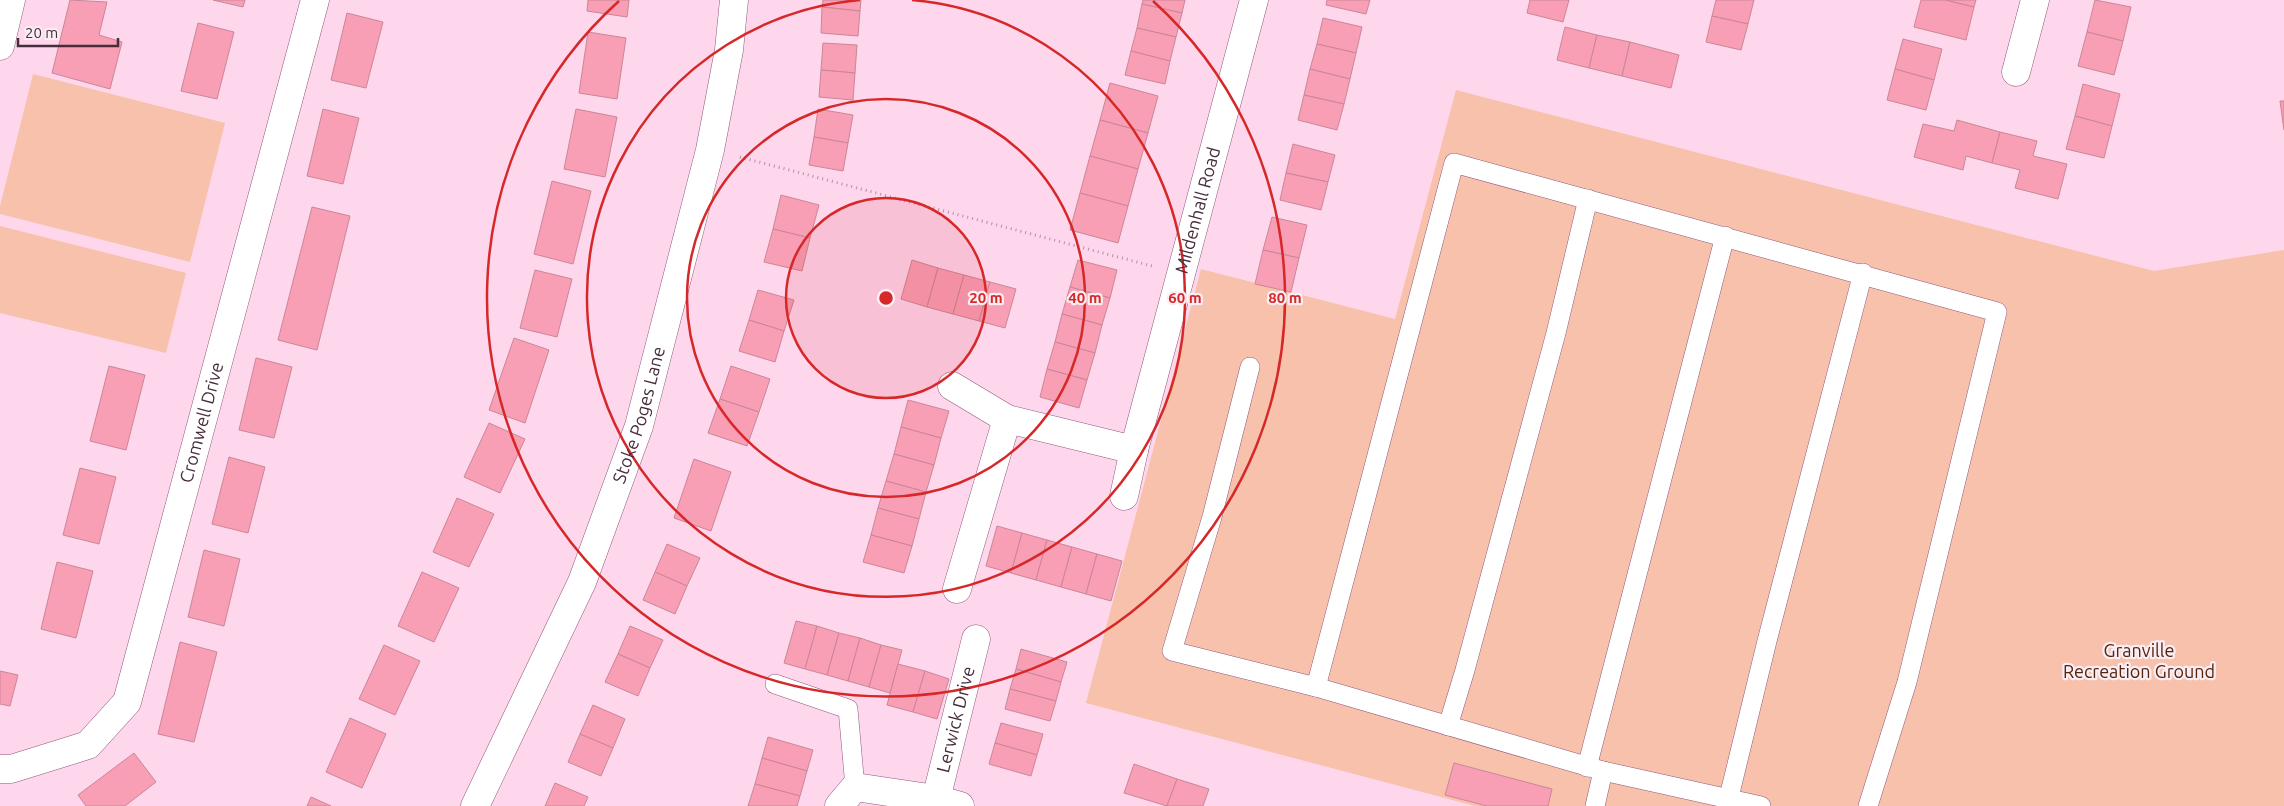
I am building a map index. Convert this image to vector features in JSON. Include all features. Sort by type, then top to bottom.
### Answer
[{"type":"street","points":[[0,46],[11,0]]},
{"type":"street","name":"Cromwell Drive","points":[[0,769],[11,769],[88,745],[127,702],[315,0]]},
{"type":"street","name":"Stoke Poges Lane","points":[[475,806],[582,582],[639,426],[710,150],[729,50],[734,0]]},
{"type":"street","name":"Mildenhall Road","points":[[1124,496],[1134,450],[1254,0]]},
{"type":"street","points":[[2016,72],[2035,0]]},
{"type":"street","points":[[952,386],[1007,419],[1134,450]]},
{"type":"street","points":[[957,589],[1007,419]]},
{"type":"street","name":"Lerwick Drive","points":[[847,796],[948,803],[976,639]]},
{"type":"lane","points":[[1316,687],[1454,163],[1863,273],[1997,312],[1907,682],[1868,806]]},
{"type":"lane","points":[[1448,726],[1465,670],[1556,333],[1588,199]]},
{"type":"lane","points":[[1595,806],[1595,769],[1725,236]]},
{"type":"lane","points":[[1729,797],[1767,641],[1863,273]]},
{"type":"lane","points":[[1250,367],[1212,517],[1172,651],[1316,687],[1595,769],[1729,797],[1761,806]]},
{"type":"lane","points":[[775,684],[848,709],[847,796]]},
{"type":"path","points":[[710,150],[1181,274]]},
{"type":"green space","points":[[33,74],[225,123],[190,262],[0,214],[0,206]]},
{"type":"green space","name":"Granville Recreation Ground","points":[[1456,90],[2154,271],[2284,250],[2284,806],[1475,806],[1086,703],[1201,269],[1395,319]]},
{"type":"green space","points":[[0,226],[186,273],[166,353],[0,313]]},
{"type":"building","points":[[70,0],[107,2],[99,35],[122,42],[110,89],[52,73]]},
{"type":"building","points":[[213,0],[245,0],[243,7]]},
{"type":"building","points":[[588,0],[629,0],[627,17],[587,11]]},
{"type":"building","points":[[823,0],[861,0],[860,11],[822,7]]},
{"type":"building","points":[[1143,0],[1185,0],[1182,13],[1142,4]]},
{"type":"building","points":[[1327,0],[1370,0],[1366,14],[1326,5]]},
{"type":"building","points":[[1530,0],[1569,0],[1563,22],[1527,13]]},
{"type":"building","points":[[1716,0],[1754,0],[1748,24],[1712,16]]},
{"type":"building","points":[[1921,0],[1946,0],[1974,7],[1966,40],[1914,27]]},
{"type":"building","points":[[1946,0],[1976,0],[1974,7]]},
{"type":"building","points":[[2095,0],[2131,7],[2123,41],[2087,32]]},
{"type":"building","points":[[1142,4],[1182,13],[1176,37],[1137,28]]},
{"type":"building","points":[[822,7],[860,11],[858,36],[821,33]]},
{"type":"building","points":[[347,13],[383,22],[366,88],[331,80]]},
{"type":"building","points":[[1712,16],[1748,24],[1741,50],[1706,42]]},
{"type":"building","points":[[1323,18],[1362,27],[1356,53],[1317,44]]},
{"type":"building","points":[[198,23],[234,32],[217,99],[181,91]]},
{"type":"building","points":[[1565,27],[1597,35],[1589,68],[1557,60]]},
{"type":"building","points":[[1137,28],[1176,37],[1170,61],[1131,51]]},
{"type":"building","points":[[588,32],[626,38],[617,99],[579,93]]},
{"type":"building","points":[[2087,32],[2123,41],[2114,75],[2078,66]]},
{"type":"building","points":[[1597,35],[1630,42],[1622,76],[1589,68]]},
{"type":"building","points":[[1903,39],[1942,49],[1934,80],[1895,69]]},
{"type":"building","points":[[1630,42],[1679,55],[1671,88],[1622,76]]},
{"type":"building","points":[[823,43],[857,45],[855,73],[821,70]]},
{"type":"building","points":[[1317,44],[1356,53],[1350,79],[1310,69]]},
{"type":"building","points":[[1131,51],[1170,61],[1165,84],[1125,75]]},
{"type":"building","points":[[1310,69],[1350,79],[1344,104],[1304,95]]},
{"type":"building","points":[[1895,69],[1934,80],[1926,110],[1887,100]]},
{"type":"building","points":[[821,70],[855,73],[853,100],[819,97]]},
{"type":"building","points":[[1110,83],[1158,96],[1148,133],[1100,120]]},
{"type":"building","points":[[2083,84],[2120,94],[2112,126],[2075,116]]},
{"type":"building","points":[[1304,95],[1344,104],[1337,130],[1298,120]]},
{"type":"building","points":[[2280,101],[2284,101],[2284,130]]},
{"type":"building","points":[[323,109],[359,118],[343,184],[307,176]]},
{"type":"building","points":[[576,109],[617,117],[605,177],[564,169]]},
{"type":"building","points":[[818,109],[853,115],[848,143],[814,137]]},
{"type":"building","points":[[2075,116],[2112,126],[2104,158],[2066,149]]},
{"type":"building","points":[[1100,120],[1148,133],[1138,169],[1090,156]]},
{"type":"building","points":[[1957,120],[2000,132],[1992,163],[1966,156],[1963,170],[1914,157],[1923,124],[1954,131]]},
{"type":"building","points":[[2000,132],[2037,141],[2033,156],[2067,164],[2058,199],[2015,188],[2020,170],[1992,163]]},
{"type":"building","points":[[814,137],[848,143],[843,171],[809,165]]},
{"type":"building","points":[[1293,144],[1335,155],[1328,182],[1286,173]]},
{"type":"building","points":[[1090,156],[1138,169],[1128,206],[1080,193]]},
{"type":"building","points":[[1286,173],[1328,182],[1321,210],[1280,200]]},
{"type":"building","points":[[552,181],[591,191],[573,264],[534,254]]},
{"type":"building","points":[[1080,193],[1128,206],[1118,243],[1070,230]]},
{"type":"building","points":[[781,195],[819,205],[810,238],[773,229]]},
{"type":"building","points":[[312,207],[350,216],[317,350],[278,340]]},
{"type":"building","points":[[1272,217],[1307,225],[1299,258],[1263,250]]},
{"type":"building","points":[[773,229],[810,238],[802,271],[764,262]]},
{"type":"building","points":[[1263,250],[1299,258],[1291,292],[1255,284]]},
{"type":"building","points":[[912,260],[938,268],[927,307],[901,299]]},
{"type":"building","points":[[1078,260],[1117,270],[1110,298],[1070,287]]},
{"type":"building","points":[[938,268],[964,275],[953,314],[927,307]]},
{"type":"building","points":[[535,270],[572,279],[557,337],[520,328]]},
{"type":"building","points":[[964,275],[990,282],[979,321],[953,314]]},
{"type":"building","points":[[990,282],[1016,289],[1005,328],[979,321]]},
{"type":"building","points":[[1070,287],[1110,298],[1102,325],[1062,314]]},
{"type":"building","points":[[758,290],[794,300],[784,331],[749,320]]},
{"type":"building","points":[[1062,314],[1102,325],[1095,353],[1055,342]]},
{"type":"building","points":[[749,320],[784,331],[775,362],[739,351]]},
{"type":"building","points":[[514,338],[549,350],[525,423],[489,410]]},
{"type":"building","points":[[1055,342],[1095,353],[1087,380],[1047,369]]},
{"type":"building","points":[[256,358],[292,367],[274,438],[239,430]]},
{"type":"building","points":[[109,366],[145,375],[126,450],[90,441]]},
{"type":"building","points":[[731,366],[770,379],[759,412],[720,399]]},
{"type":"building","points":[[1047,369],[1087,380],[1079,408],[1040,397]]},
{"type":"building","points":[[720,399],[759,412],[747,446],[708,433]]},
{"type":"building","points":[[908,400],[949,411],[941,438],[901,427]]},
{"type":"building","points":[[489,423],[525,439],[500,493],[464,477]]},
{"type":"building","points":[[901,427],[941,438],[934,465],[894,454]]},
{"type":"building","points":[[894,454],[934,465],[926,492],[886,481]]},
{"type":"building","points":[[229,457],[265,467],[248,533],[212,524]]},
{"type":"building","points":[[694,459],[731,472],[711,531],[674,518]]},
{"type":"building","points":[[80,468],[116,477],[99,544],[63,535]]},
{"type":"building","points":[[886,481],[926,492],[919,519],[878,508]]},
{"type":"building","points":[[457,498],[494,514],[469,567],[433,552]]},
{"type":"building","points":[[878,508],[919,519],[912,546],[871,535]]},
{"type":"building","points":[[997,526],[1022,533],[1011,573],[986,566]]},
{"type":"building","points":[[1022,533],[1047,540],[1036,580],[1011,573]]},
{"type":"building","points":[[871,535],[912,546],[904,573],[863,562]]},
{"type":"building","points":[[1047,540],[1072,547],[1061,587],[1036,580]]},
{"type":"building","points":[[667,544],[700,558],[687,586],[655,572]]},
{"type":"building","points":[[1072,547],[1097,554],[1086,594],[1061,587]]},
{"type":"building","points":[[204,550],[240,559],[224,626],[188,617]]},
{"type":"building","points":[[1097,554],[1122,561],[1111,601],[1086,594]]},
{"type":"building","points":[[57,562],[93,571],[76,638],[41,629]]},
{"type":"building","points":[[422,572],[459,588],[434,642],[398,626]]},
{"type":"building","points":[[655,572],[687,586],[675,614],[643,600]]},
{"type":"building","points":[[796,621],[817,626],[805,669],[784,663]]},
{"type":"building","points":[[630,626],[663,640],[650,668],[618,654]]},
{"type":"building","points":[[817,626],[839,633],[827,675],[805,669]]},
{"type":"building","points":[[839,633],[860,638],[848,681],[827,675]]},
{"type":"building","points":[[860,638],[881,645],[869,687],[848,681]]},
{"type":"building","points":[[180,642],[217,652],[194,742],[158,734]]},
{"type":"building","points":[[384,645],[420,661],[395,715],[359,699]]},
{"type":"building","points":[[881,645],[902,650],[890,693],[869,687]]},
{"type":"building","points":[[1021,649],[1067,662],[1061,682],[1016,669]]},
{"type":"building","points":[[618,654],[650,668],[638,696],[605,682]]},
{"type":"building","points":[[898,664],[925,671],[913,712],[887,705]]},
{"type":"building","points":[[1016,669],[1061,682],[1056,701],[1010,689]]},
{"type":"building","points":[[0,671],[18,675],[10,706],[0,704]]},
{"type":"building","points":[[925,671],[949,679],[937,719],[913,712]]},
{"type":"building","points":[[1010,689],[1056,701],[1050,721],[1005,709]]},
{"type":"building","points":[[593,705],[625,719],[613,748],[580,734]]},
{"type":"building","points":[[350,718],[386,734],[362,788],[326,772]]},
{"type":"building","points":[[1001,723],[1043,734],[1037,755],[995,743]]},
{"type":"building","points":[[580,734],[613,748],[601,776],[568,762]]},
{"type":"building","points":[[768,737],[813,750],[807,771],[762,758]]},
{"type":"building","points":[[995,743],[1037,755],[1031,776],[989,764]]},
{"type":"building","points":[[134,753],[156,782],[125,806],[86,806],[78,795]]},
{"type":"building","points":[[762,758],[807,771],[800,796],[755,784]]},
{"type":"building","points":[[1454,763],[1552,789],[1548,806],[1487,806],[1445,795]]},
{"type":"building","points":[[1134,764],[1177,779],[1167,806],[1124,793]]},
{"type":"building","points":[[1177,779],[1209,789],[1203,806],[1167,806]]},
{"type":"building","points":[[555,783],[588,797],[584,806],[545,806]]},
{"type":"building","points":[[755,784],[800,796],[797,806],[748,806]]},
{"type":"building","points":[[311,797],[331,806],[307,806]]}]
